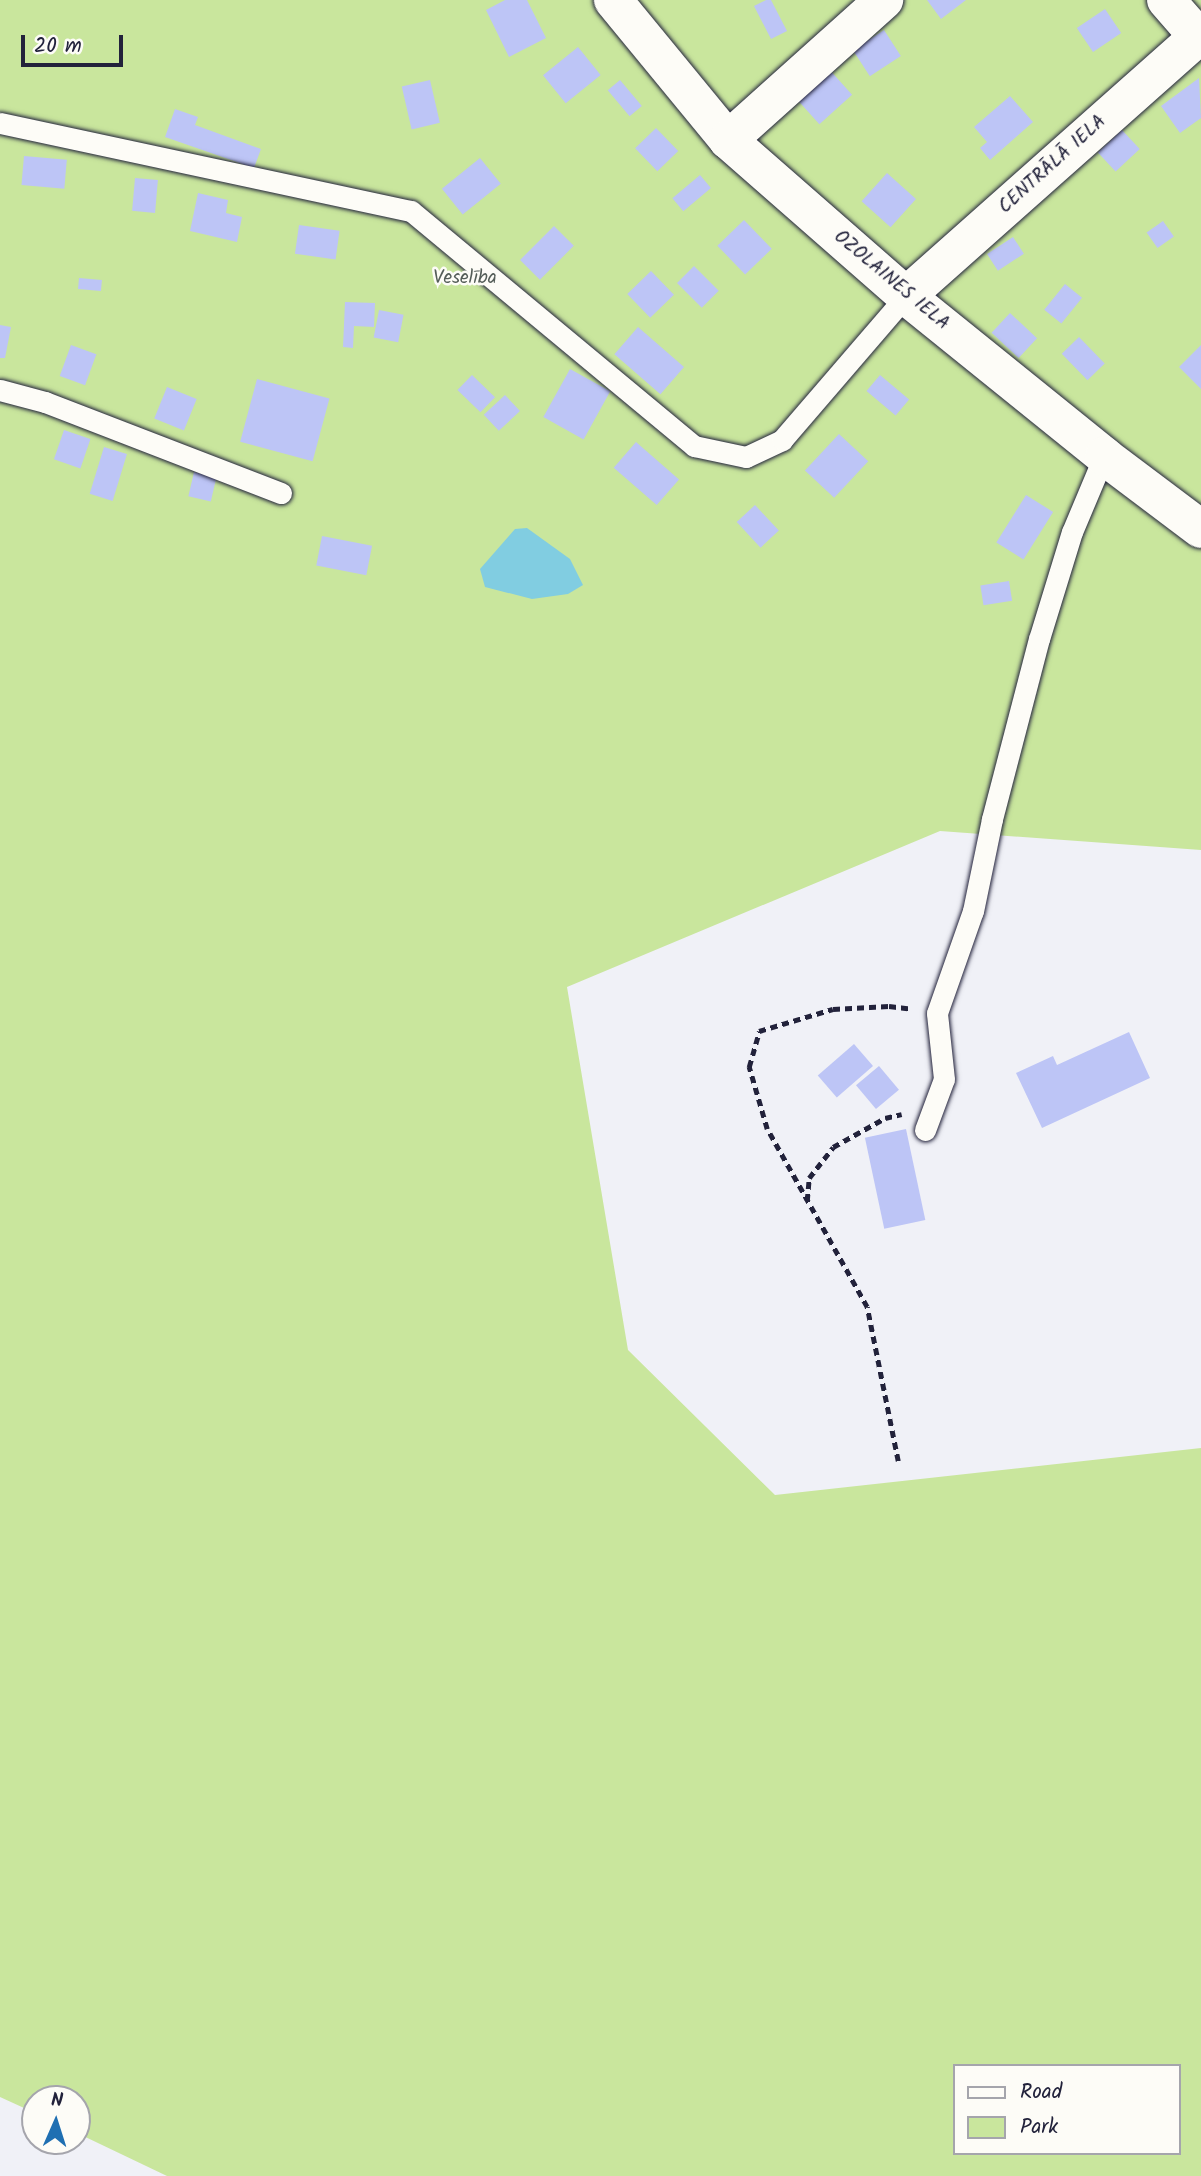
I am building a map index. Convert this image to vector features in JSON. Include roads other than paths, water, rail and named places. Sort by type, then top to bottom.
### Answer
[{"type":"street","name":"OZOLAINES IELA","points":[[613,0],[728,140],[906,296],[1104,456],[1201,529]]},
{"type":"street","points":[[728,140],[884,0]]},
{"type":"street","points":[[1166,0],[1200,37]]},
{"type":"street","name":"CENTRĀLĀ IELA","points":[[906,296],[1200,37]]},
{"type":"lane","points":[[0,123],[411,211],[694,446],[746,457],[782,440],[906,296]]},
{"type":"lane","points":[[0,390],[45,402],[281,494]]},
{"type":"lane","points":[[925,1130],[944,1079],[937,1013],[973,911],[992,819],[1039,639],[1072,532],[1104,456]]},
{"type":"water","points":[[527,528],[570,559],[583,585],[568,594],[532,599],[485,587],[480,569],[515,529]]},
{"type":"park label","name":"Veselība","points":[[465,279]]}]
